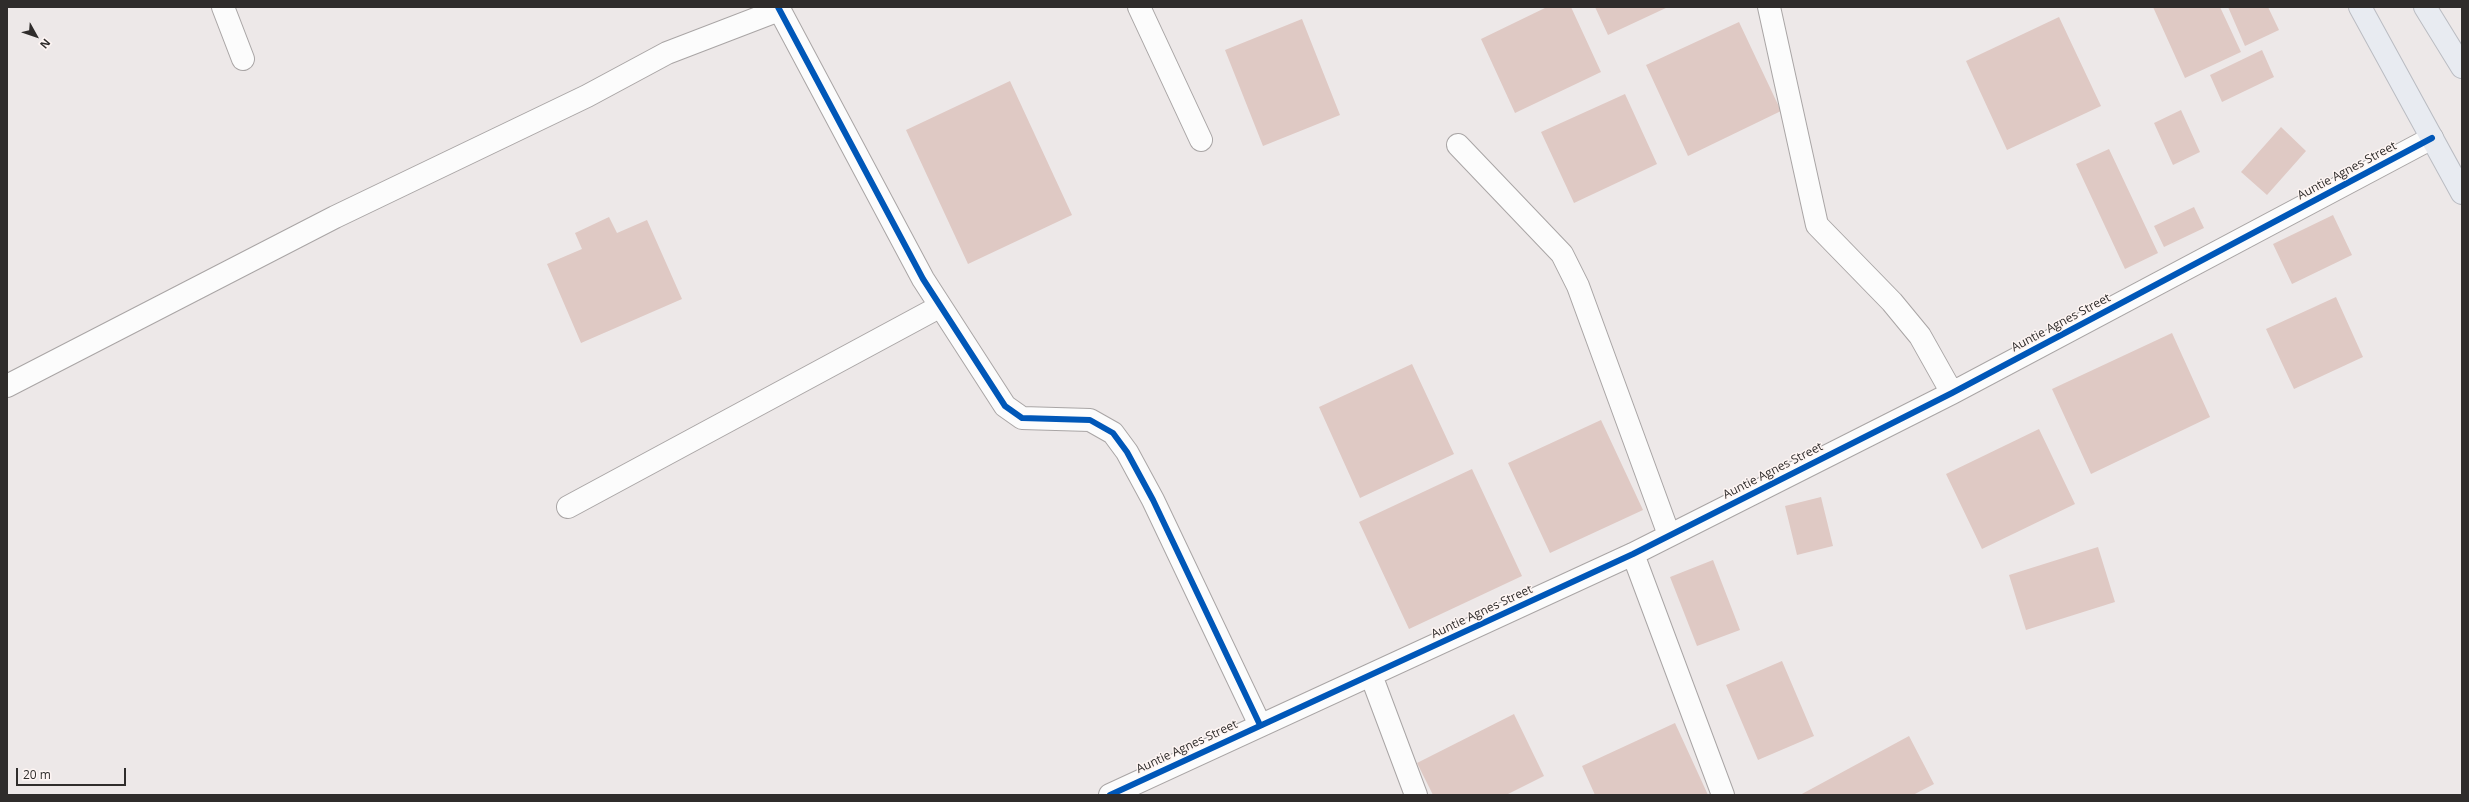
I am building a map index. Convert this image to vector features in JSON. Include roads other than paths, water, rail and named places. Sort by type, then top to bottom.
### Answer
[{"type":"highway","points":[[2360,7],[2462,193]]},
{"type":"highway","points":[[2426,7],[2462,67]]},
{"type":"street","points":[[223,7],[243,59]]},
{"type":"street","points":[[1139,7],[1201,140]]},
{"type":"street","points":[[1769,7],[1817,225],[1892,302],[1920,336],[1952,393]]},
{"type":"street","points":[[7,386],[335,217],[587,96],[667,53],[779,8],[939,307],[1005,406],[1022,418],[1090,420],[1114,433],[1127,452],[1153,500],[1260,726]]},
{"type":"street","name":"Auntie Agnes Street","points":[[1110,795],[1633,554],[1952,393],[2432,138]]},
{"type":"street","points":[[1458,145],[1562,254],[1578,286],[1670,535]]},
{"type":"street","points":[[568,507],[939,307]]},
{"type":"street","points":[[1633,554],[1723,795]]},
{"type":"street","points":[[1371,676],[1416,795]]}]
